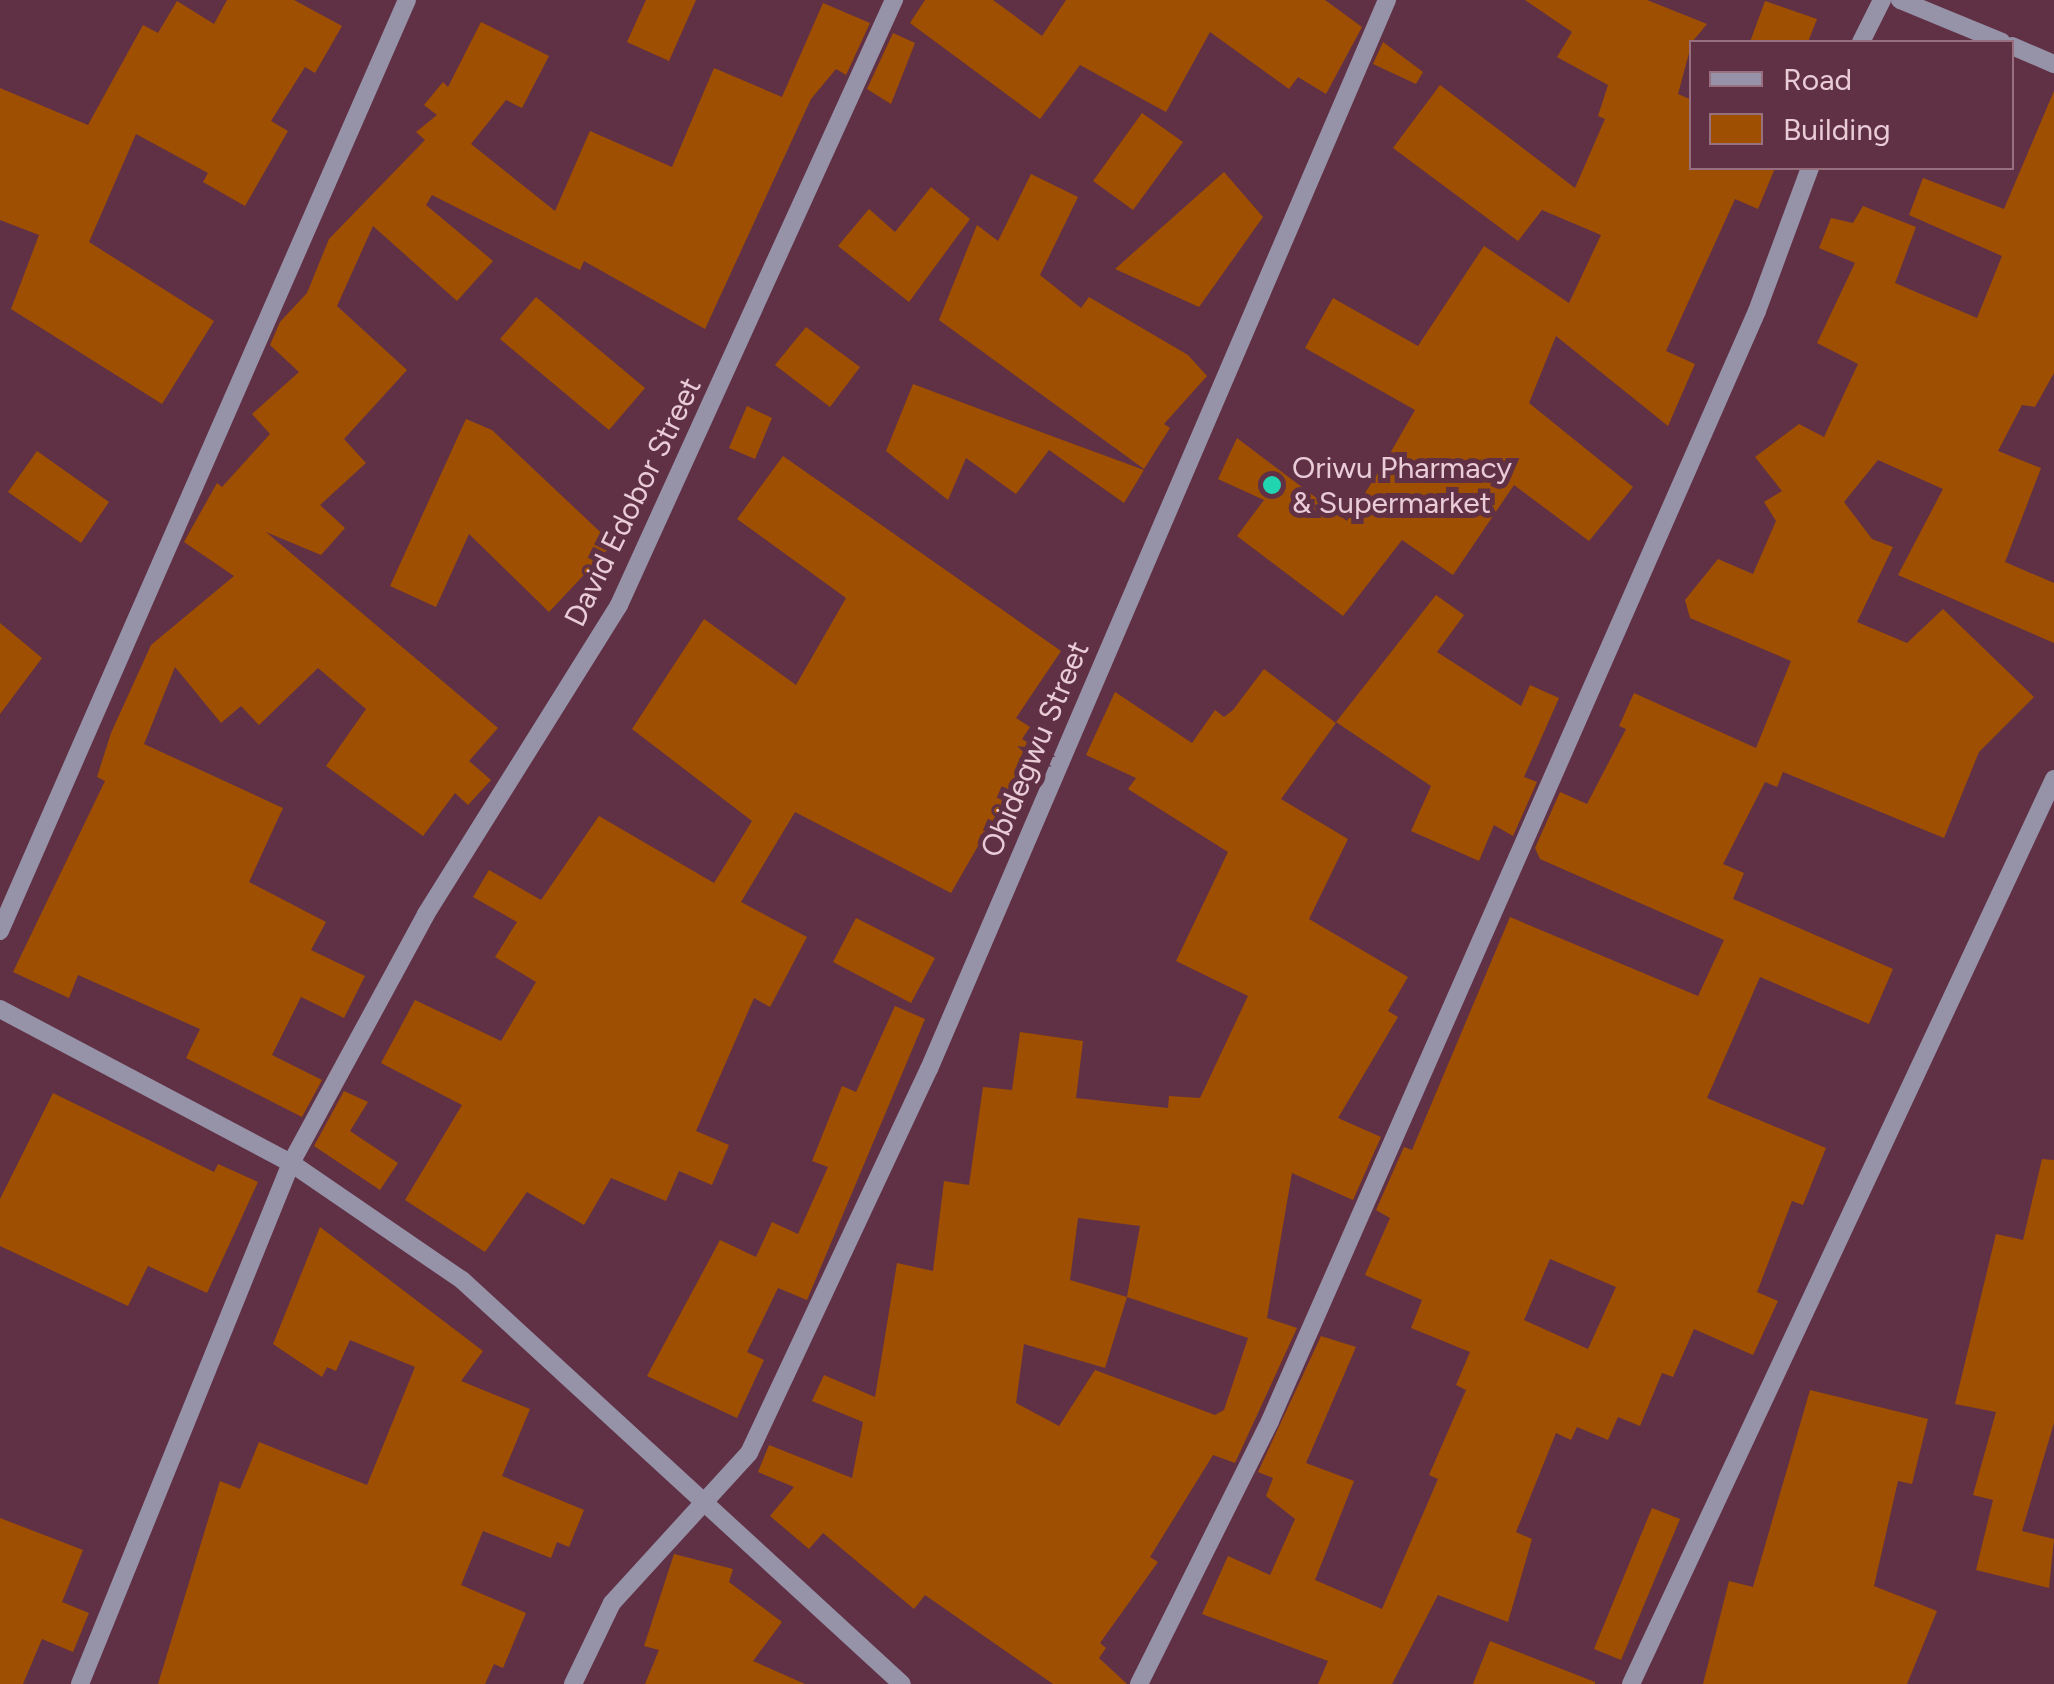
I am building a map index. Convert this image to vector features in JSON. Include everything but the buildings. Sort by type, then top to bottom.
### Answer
[{"type":"street","points":[[0,931],[408,0]]},
{"type":"street","name":"David Edobor Street","points":[[80,1684],[290,1162],[426,914],[619,606],[894,0]]},
{"type":"street","name":"Obidegwu Street","points":[[574,1684],[612,1603],[661,1544],[708,1507],[749,1454],[929,1069],[1387,0]]},
{"type":"street","points":[[1862,40],[1882,0]]},
{"type":"street","points":[[1900,0],[1997,40]]},
{"type":"street","points":[[2014,47],[2054,64]]},
{"type":"street","points":[[1140,1684],[1270,1421],[1756,311],[1809,170]]},
{"type":"street","points":[[1631,1684],[2054,779]]},
{"type":"street","points":[[0,1009],[290,1162],[462,1280],[902,1684]]},
{"type":"place","name":"Oriwu Pharmacy & Supermarket","points":[[1272,485]]}]
